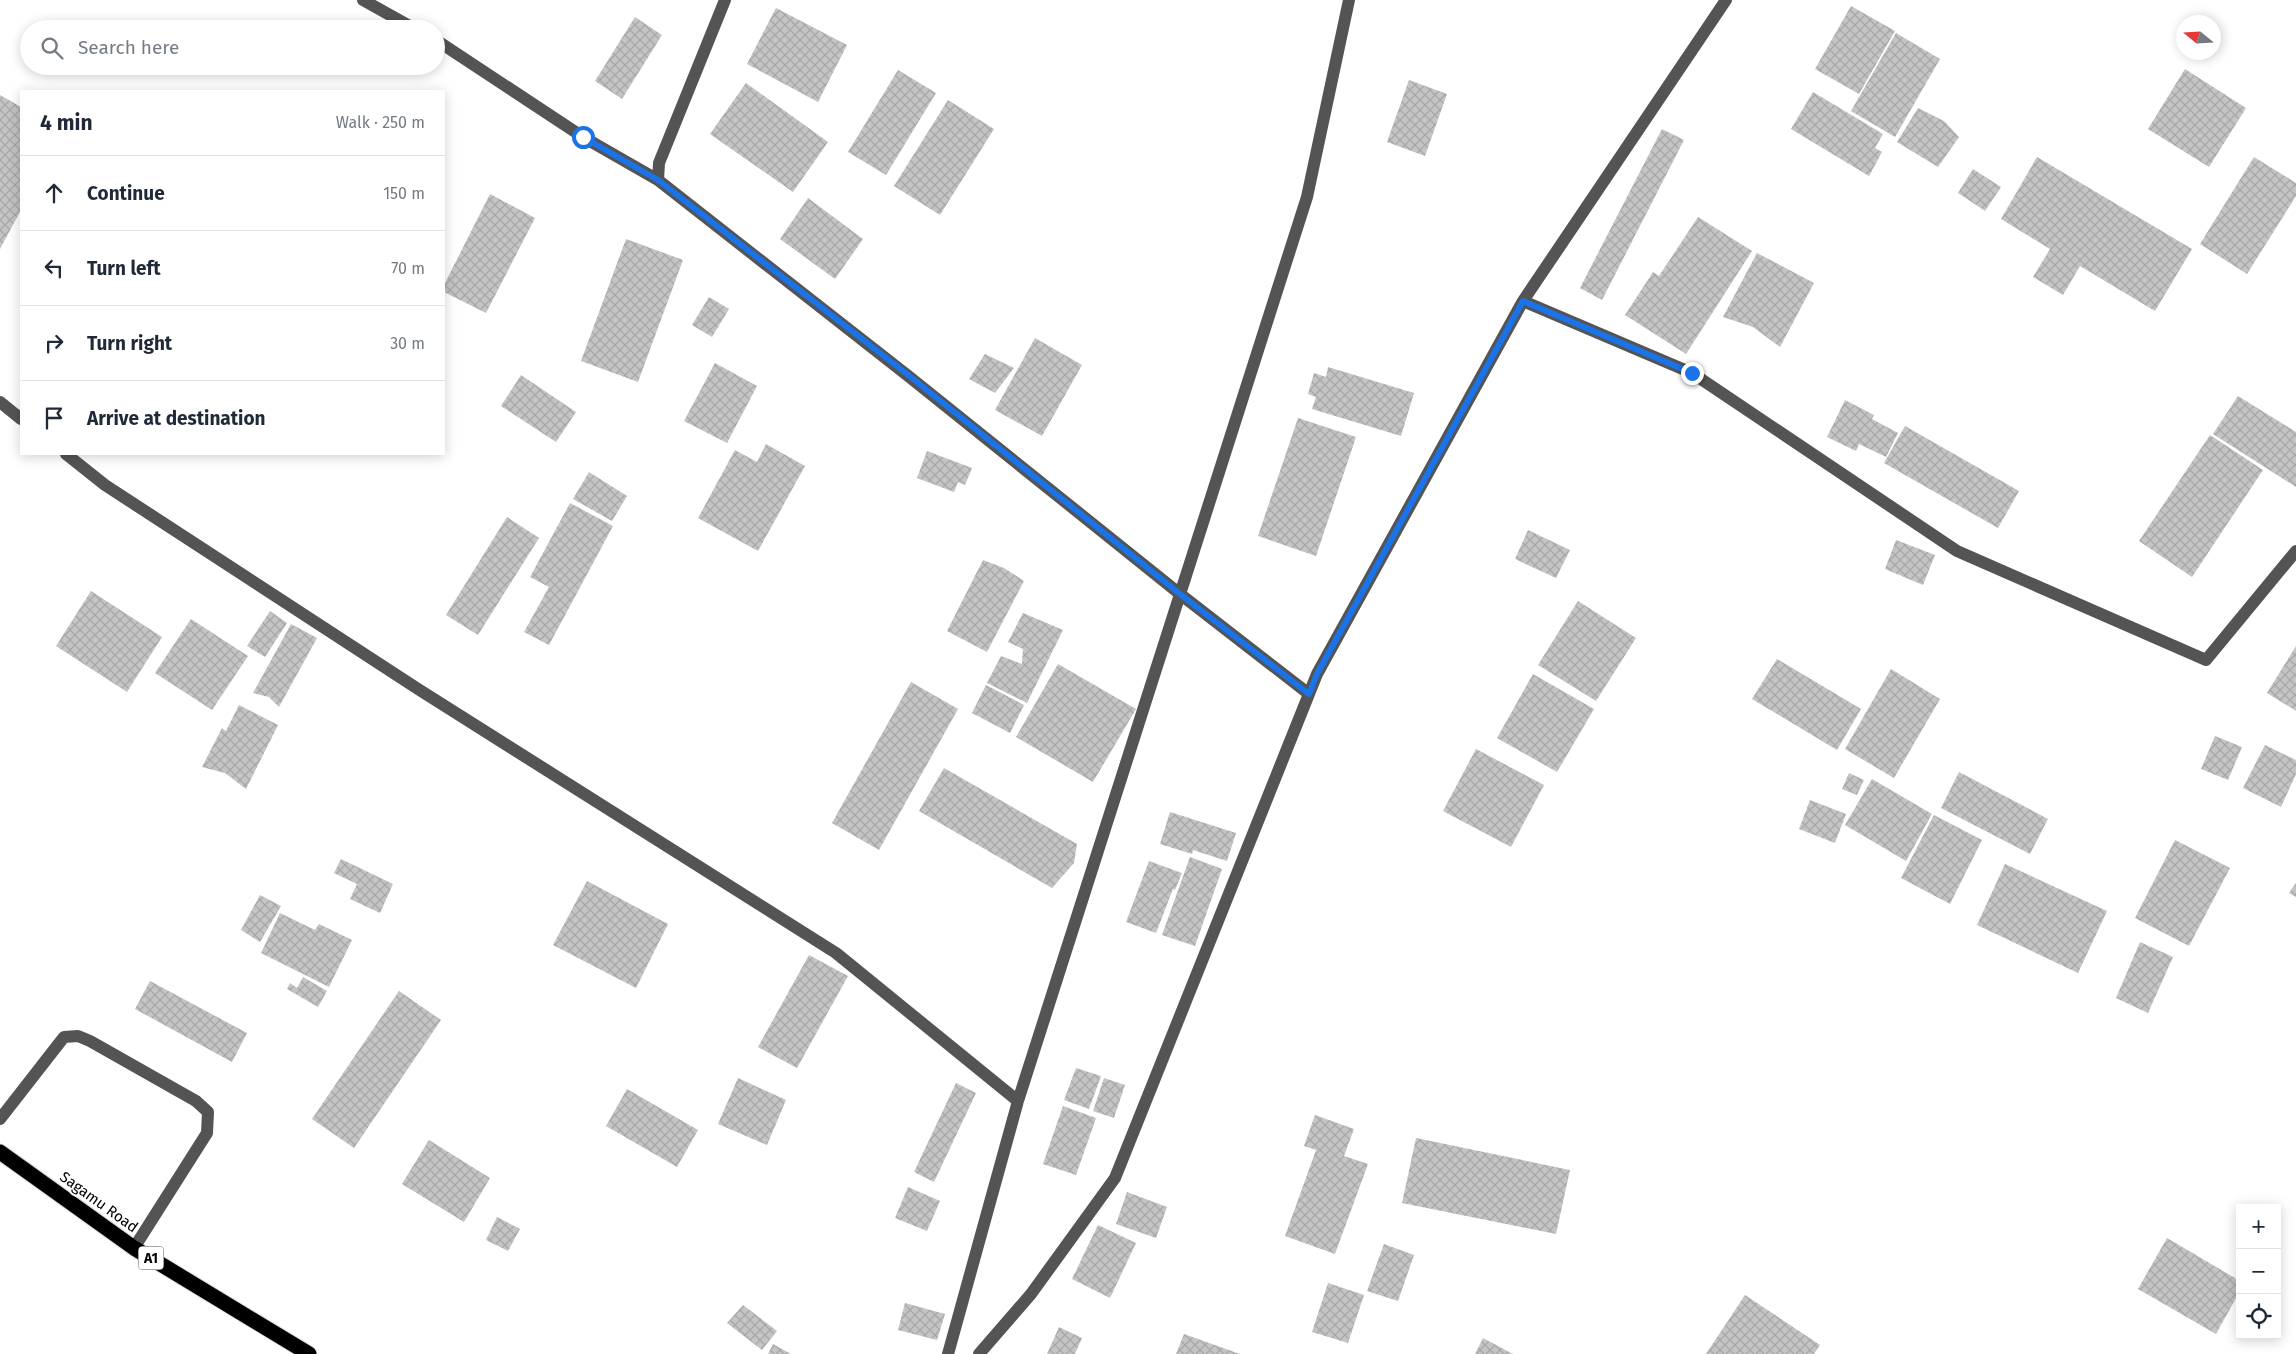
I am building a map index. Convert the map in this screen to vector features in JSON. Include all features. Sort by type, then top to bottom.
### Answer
[{"type":"highway","name":"Sagamu Road","points":[[0,1152],[134,1248],[309,1354]]},
{"type":"street","points":[[363,0],[399,20]]},
{"type":"street","points":[[658,180],[659,163],[725,0]]},
{"type":"street","points":[[948,1354],[1018,1101],[1307,197],[1349,0]]},
{"type":"street","points":[[979,1354],[1031,1294],[1115,1178],[1317,674],[1523,301],[1726,0]]},
{"type":"street","points":[[445,46],[583,137],[658,180],[907,374],[1180,594],[1309,694]]},
{"type":"street","points":[[1523,301],[1692,373],[1957,550],[2206,660],[2296,551]]},
{"type":"street","points":[[0,402],[20,418]]},
{"type":"street","points":[[67,455],[104,485],[418,689],[836,953],[1018,1101]]},
{"type":"street","points":[[0,1119],[64,1037],[78,1036],[196,1102],[208,1112],[207,1133],[134,1248]]},
{"type":"building","points":[[1851,6],[1895,31],[1859,94],[1815,69]]},
{"type":"building","points":[[776,8],[847,45],[818,102],[747,64]]},
{"type":"building","points":[[635,17],[662,35],[622,99],[595,81]]},
{"type":"building","points":[[1896,33],[1940,59],[1895,137],[1851,111]]},
{"type":"building","points":[[2185,69],[2246,108],[2209,167],[2148,129]]},
{"type":"building","points":[[898,70],[936,93],[886,175],[848,152]]},
{"type":"building","points":[[1409,80],[1447,94],[1425,156],[1387,142]]},
{"type":"building","points":[[746,83],[828,142],[793,192],[710,134]]},
{"type":"building","points":[[1813,92],[1883,134],[1875,148],[1882,152],[1869,176],[1791,129]]},
{"type":"building","points":[[0,95],[20,106],[20,212],[0,249]]},
{"type":"building","points":[[948,100],[994,129],[940,215],[894,186]]},
{"type":"building","points":[[1918,108],[1944,121],[1959,137],[1938,167],[1897,142]]},
{"type":"building","points":[[1662,129],[1684,140],[1602,300],[1580,288]]},
{"type":"building","points":[[2037,157],[2192,249],[2155,311],[2080,266],[2063,295],[2033,277],[2050,249],[2001,219]]},
{"type":"building","points":[[2254,157],[2296,183],[2296,196],[2247,274],[2200,244]]},
{"type":"building","points":[[1973,169],[2001,187],[1985,211],[1958,193]]},
{"type":"building","points":[[490,194],[535,218],[486,313],[445,292],[445,283]]},
{"type":"building","points":[[808,198],[863,239],[835,279],[780,239]]},
{"type":"building","points":[[1698,217],[1752,251],[1686,354],[1625,315],[1653,272],[1659,276]]},
{"type":"building","points":[[626,239],[683,260],[638,382],[581,361]]},
{"type":"building","points":[[1757,253],[1814,283],[1780,347],[1753,327],[1723,317]]},
{"type":"building","points":[[709,297],[729,309],[712,337],[692,325]]},
{"type":"building","points":[[1035,338],[1082,365],[1042,436],[995,410]]},
{"type":"building","points":[[985,354],[1014,368],[995,393],[969,379]]},
{"type":"building","points":[[715,363],[757,386],[727,443],[684,421]]},
{"type":"building","points":[[1328,367],[1414,393],[1401,436],[1312,409],[1316,397],[1308,394],[1314,373],[1326,377]]},
{"type":"building","points":[[521,375],[576,412],[556,442],[501,406]]},
{"type":"building","points":[[2238,396],[2296,432],[2296,487],[2213,434]]},
{"type":"building","points":[[1845,400],[1874,415],[1872,419],[1898,433],[1886,457],[1859,444],[1856,451],[1827,437]]},
{"type":"building","points":[[1298,418],[1356,437],[1316,556],[1258,536]]},
{"type":"building","points":[[1905,426],[2019,491],[1998,528],[1884,463]]},
{"type":"building","points":[[2210,435],[2263,470],[2192,577],[2139,541]]},
{"type":"building","points":[[766,444],[805,466],[758,551],[698,518],[735,450],[757,462]]},
{"type":"building","points":[[927,451],[972,468],[965,485],[958,482],[954,492],[917,478]]},
{"type":"building","points":[[589,472],[627,496],[612,521],[573,499]]},
{"type":"building","points":[[570,503],[613,526],[549,645],[524,632],[549,587],[530,577]]},
{"type":"building","points":[[507,517],[539,538],[478,635],[446,615]]},
{"type":"building","points":[[1528,530],[1570,550],[1556,578],[1515,559]]},
{"type":"building","points":[[1896,540],[1935,555],[1923,585],[1885,569]]},
{"type":"building","points":[[983,560],[1004,568],[1024,581],[987,652],[947,631]]},
{"type":"building","points":[[91,591],[162,637],[127,692],[56,646]]},
{"type":"building","points":[[1578,601],[1636,638],[1596,701],[1538,665]]},
{"type":"building","points":[[270,611],[287,623],[265,657],[247,646]]},
{"type":"building","points":[[1023,613],[1063,630],[1027,703],[987,683],[1001,656],[1022,664],[1023,649],[1008,642]]},
{"type":"building","points":[[191,619],[248,656],[212,710],[155,673]]},
{"type":"building","points":[[291,624],[317,638],[279,707],[269,697],[253,693]]},
{"type":"building","points":[[2296,646],[2296,711],[2267,693]]},
{"type":"building","points":[[1777,659],[1861,709],[1837,750],[1752,699]]},
{"type":"building","points":[[1058,664],[1136,709],[1093,782],[1016,737]]},
{"type":"building","points":[[1891,669],[1940,699],[1894,778],[1845,749]]},
{"type":"building","points":[[1533,674],[1594,709],[1557,772],[1497,738]]},
{"type":"building","points":[[911,682],[958,709],[879,850],[832,823]]},
{"type":"building","points":[[986,685],[1024,705],[1010,733],[972,713]]},
{"type":"building","points":[[239,705],[278,725],[246,789],[225,773],[202,767],[222,728],[226,731]]},
{"type":"building","points":[[2215,736],[2242,747],[2228,780],[2201,769]]},
{"type":"building","points":[[2265,745],[2296,760],[2296,774],[2281,807],[2243,788]]},
{"type":"building","points":[[1476,749],[1544,785],[1511,847],[1443,811]]},
{"type":"building","points":[[944,768],[1077,844],[1074,863],[1052,888],[919,811]]},
{"type":"building","points":[[1959,772],[2048,819],[2030,854],[1941,808]]},
{"type":"building","points":[[1849,773],[1864,780],[1857,795],[1842,789]]},
{"type":"building","points":[[1872,779],[1932,814],[1906,861],[1845,825]]},
{"type":"building","points":[[1810,800],[1846,814],[1835,843],[1799,829]]},
{"type":"building","points":[[1170,812],[1236,833],[1227,861],[1193,850],[1192,854],[1160,844]]},
{"type":"building","points":[[1934,815],[1982,840],[1950,904],[1901,878]]},
{"type":"building","points":[[2175,840],[2230,868],[2189,946],[2135,918]]},
{"type":"building","points":[[1190,857],[1222,869],[1195,946],[1162,935]]},
{"type":"building","points":[[341,859],[393,884],[380,913],[350,899],[357,884],[334,873]]},
{"type":"building","points":[[1149,861],[1182,873],[1175,890],[1173,889],[1156,933],[1126,922]]},
{"type":"building","points":[[2005,864],[2107,911],[2078,973],[1977,925]]},
{"type":"building","points":[[587,881],[668,924],[636,988],[553,945]]},
{"type":"building","points":[[2296,883],[2296,897],[2289,893]]},
{"type":"building","points":[[260,895],[281,906],[260,942],[241,930]]},
{"type":"building","points":[[280,913],[315,930],[319,924],[352,940],[329,987],[261,953]]},
{"type":"building","points":[[2140,942],[2173,957],[2148,1013],[2116,998]]},
{"type":"building","points":[[809,955],[848,976],[797,1068],[758,1047]]},
{"type":"building","points":[[303,977],[327,991],[318,1007],[287,989],[290,983],[297,988]]},
{"type":"building","points":[[150,981],[247,1033],[232,1062],[135,1009]]},
{"type":"building","points":[[399,991],[441,1020],[354,1148],[312,1119]]},
{"type":"building","points":[[1076,1068],[1101,1076],[1089,1109],[1064,1100]]},
{"type":"building","points":[[738,1078],[786,1100],[767,1145],[718,1124]]},
{"type":"building","points":[[1104,1078],[1125,1085],[1114,1118],[1093,1111]]},
{"type":"building","points":[[956,1083],[976,1093],[934,1182],[914,1172]]},
{"type":"building","points":[[627,1089],[698,1130],[677,1167],[606,1126]]},
{"type":"building","points":[[1063,1106],[1096,1118],[1076,1175],[1043,1164]]},
{"type":"building","points":[[1315,1115],[1354,1129],[1344,1156],[1368,1164],[1335,1254],[1285,1236],[1316,1150],[1304,1146]]},
{"type":"building","points":[[1416,1138],[1570,1170],[1556,1234],[1402,1203]]},
{"type":"building","points":[[429,1140],[490,1178],[464,1222],[402,1184]]},
{"type":"building","points":[[908,1187],[940,1201],[927,1231],[895,1218]]},
{"type":"building","points":[[1127,1192],[1167,1207],[1156,1238],[1116,1224]]},
{"type":"building","points":[[497,1217],[520,1229],[508,1251],[486,1240]]},
{"type":"building","points":[[1098,1225],[1136,1243],[1110,1298],[1072,1279]]},
{"type":"building","points":[[2167,1238],[2236,1279],[2236,1298],[2216,1334],[2138,1289]]},
{"type":"building","points":[[1384,1244],[1414,1255],[1398,1301],[1367,1291]]},
{"type":"building","points":[[1328,1283],[1364,1295],[1348,1343],[1312,1332]]},
{"type":"building","points":[[1745,1295],[1820,1345],[1814,1354],[1706,1354]]},
{"type":"building","points":[[905,1303],[945,1314],[937,1340],[898,1330]]},
{"type":"building","points":[[743,1305],[777,1331],[762,1350],[727,1323]]},
{"type":"building","points":[[1059,1327],[1082,1338],[1075,1354],[1047,1354]]},
{"type":"building","points":[[1184,1334],[1240,1354],[1176,1354]]},
{"type":"building","points":[[1483,1338],[1513,1354],[1475,1354]]},
{"type":"building","points":[[773,1344],[791,1354],[768,1354]]},
{"type":"route","points":[[583,137],[658,180],[907,374],[1180,594],[1309,694],[1317,674],[1523,301],[1692,373]]}]
